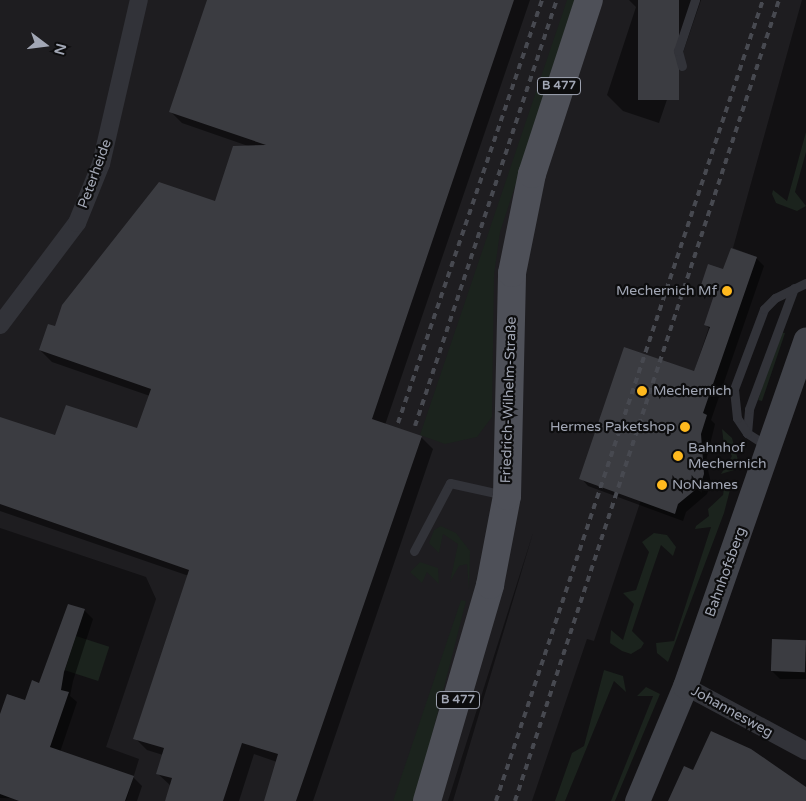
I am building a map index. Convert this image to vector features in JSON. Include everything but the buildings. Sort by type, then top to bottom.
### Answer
[{"type":"main road","name":"Friedrich-Wilhelm-Straße","points":[[427,801],[490,585],[506,496],[512,272],[532,174],[589,0]]},
{"type":"street","name":"Peterheide","points":[[0,325],[77,223],[101,164],[139,0]]},
{"type":"street","name":"Bahnhofsberg","points":[[637,801],[685,686],[806,339]]},
{"type":"street","name":"Johannesweg","points":[[685,686],[806,751]]},
{"type":"lane","points":[[682,66],[678,51],[695,0]]},
{"type":"lane","points":[[769,447],[747,433],[733,405],[734,389],[764,309],[794,288],[806,283]]},
{"type":"lane","points":[[747,433],[750,409],[794,288]]},
{"type":"lane","points":[[414,550],[450,483],[506,496]]},
{"type":"shaded area","points":[[0,0],[802,0],[733,248],[757,257],[730,334],[709,327],[687,393],[673,404],[594,641],[587,639],[532,801],[453,801],[533,533],[448,801],[126,801],[139,759],[106,747],[156,599],[146,577],[0,528]]},
{"type":"shaded area","points":[[567,0],[576,0],[500,232],[494,275],[492,417],[477,437],[445,444],[420,435]]},
{"type":"shaded area","points":[[806,132],[806,152],[795,192],[806,206],[797,211],[776,203],[772,194],[773,190],[787,201]]},
{"type":"shaded area","points":[[780,332],[785,333],[762,401],[758,400]]},
{"type":"shaded area","points":[[722,429],[732,438],[738,460],[737,469],[721,474],[732,456],[724,445]]},
{"type":"shaded area","points":[[721,484],[731,486],[724,513],[668,662],[657,653],[656,643],[674,641],[711,527],[695,529],[696,526],[709,516],[708,509],[723,495],[724,489],[718,487]]},
{"type":"shaded area","points":[[441,526],[456,533],[470,551],[469,590],[467,564],[459,566],[450,582],[458,544],[443,534],[439,553],[429,543],[434,530]]},
{"type":"shaded area","points":[[654,533],[667,535],[676,547],[673,556],[661,545],[632,631],[644,643],[641,648],[631,654],[622,651],[610,643],[611,630],[623,640],[634,604],[623,593],[636,590],[649,552],[642,542]]},
{"type":"shaded area","points":[[420,562],[438,568],[439,584],[427,572],[422,583],[410,572]]},
{"type":"shaded area","points":[[461,600],[466,601],[418,790],[414,801],[393,801]]},
{"type":"shaded area","points":[[76,636],[109,647],[98,681],[65,670]]},
{"type":"shaded area","points":[[604,670],[623,676],[626,692],[614,681],[565,801],[555,801],[572,753],[584,746]]},
{"type":"shaded area","points":[[646,687],[660,694],[615,801],[611,801],[653,696],[637,696]]},
{"type":"railway","points":[[398,423],[542,0]]},
{"type":"railway","points":[[415,426],[557,0]]},
{"type":"railway","points":[[496,801],[763,0]]},
{"type":"railway","points":[[515,801],[779,0]]},
{"type":"place","name":"Mechernich Mf","points":[[727,291]]},
{"type":"place","name":"Mechernich","points":[[642,391]]},
{"type":"place","name":"Hermes Paketshop","points":[[685,427]]},
{"type":"place","name":"Bahnhof Mechernich","points":[[678,456]]},
{"type":"place","name":"NoNames","points":[[662,485]]}]
